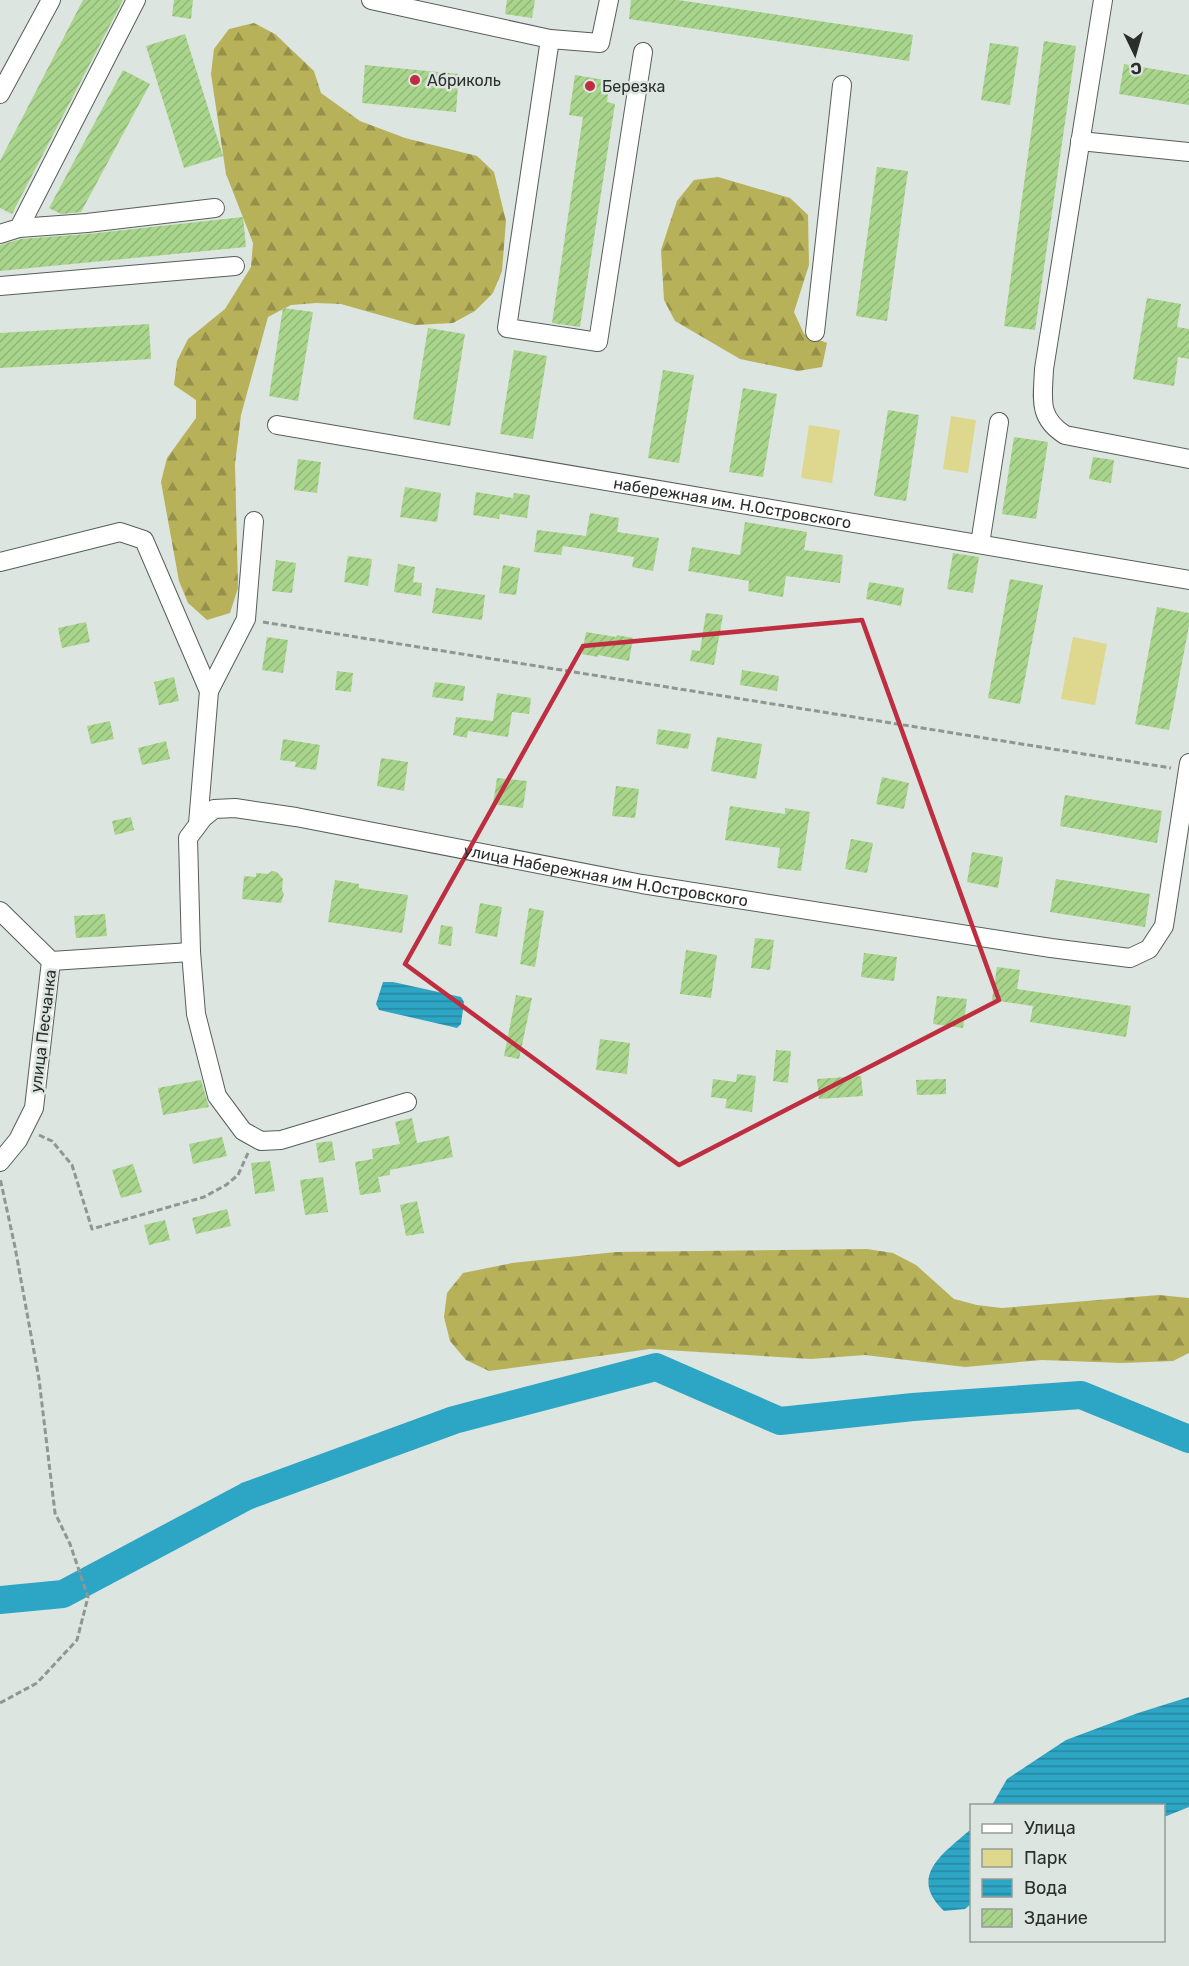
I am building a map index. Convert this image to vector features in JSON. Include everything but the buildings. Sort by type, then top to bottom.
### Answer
[{"type":"street","points":[[0,94],[51,0]]},
{"type":"street","points":[[19,228],[136,0]]},
{"type":"street","points":[[371,0],[550,39],[600,43],[609,0]]},
{"type":"street","points":[[1103,0],[1044,369],[1043,408],[1048,421],[1065,435],[1189,459]]},
{"type":"street","points":[[550,39],[507,328],[586,341],[598,342],[643,52]]},
{"type":"street","points":[[815,332],[842,85]]},
{"type":"street","points":[[1080,141],[1189,152]]},
{"type":"street","points":[[0,234],[19,228],[87,223],[215,208]]},
{"type":"street","points":[[0,285],[235,266]]},
{"type":"street","points":[[980,543],[999,422]]},
{"type":"street","name":"набережная им. Н.Островского","points":[[277,425],[1189,580]]},
{"type":"street","points":[[254,520],[246,619],[209,691],[198,824],[188,838],[191,952],[196,1014],[217,1096],[243,1131],[261,1141],[282,1140],[407,1102]]},
{"type":"street","points":[[0,562],[120,532],[144,540],[209,691]]},
{"type":"street","name":"улица Набережная им Н.Островского","points":[[198,824],[214,808],[236,808],[296,817],[642,884],[1040,947],[1130,958],[1149,949],[1164,926],[1188,766]]},
{"type":"street","name":"улица Песчанка","points":[[0,911],[51,962],[34,1108],[18,1140],[0,1162]]},
{"type":"street","points":[[51,962],[191,952]]},
{"type":"path","points":[[246,619],[1188,766]]},
{"type":"path","points":[[23,1128],[52,1141],[72,1165],[92,1228],[204,1197],[226,1185],[238,1175],[253,1137]]},
{"type":"path","points":[[0,1176],[39,1379],[55,1513],[70,1544],[88,1597],[77,1640],[37,1683],[0,1703]]},
{"type":"highlighted area","points":[[862,620],[999,1000],[679,1165],[405,964],[583,646]]},
{"type":"green space","points":[[254,23],[275,34],[314,71],[321,93],[360,121],[405,138],[477,156],[494,172],[506,221],[502,271],[493,293],[475,311],[453,323],[415,325],[341,304],[316,303],[291,305],[268,317],[241,415],[235,464],[238,588],[230,613],[207,620],[188,603],[179,581],[161,482],[167,458],[196,418],[196,400],[174,385],[177,361],[188,339],[225,309],[251,267],[253,243],[226,174],[211,74],[214,49],[229,29]]},
{"type":"green space","points":[[718,177],[790,198],[808,215],[809,265],[794,312],[804,334],[827,343],[822,367],[798,371],[740,359],[675,321],[664,300],[661,250],[677,201],[694,180]]},
{"type":"green space","points":[[951,416],[976,420],[968,473],[943,469]]},
{"type":"green space","points":[[809,425],[840,430],[832,483],[801,478]]},
{"type":"green space","points":[[1073,637],[1107,644],[1095,705],[1061,699]]},
{"type":"green space","points":[[867,1249],[893,1253],[916,1265],[954,1299],[977,1305],[1002,1308],[1159,1295],[1189,1298],[1189,1353],[1173,1361],[1122,1363],[1042,1360],[965,1367],[865,1355],[811,1359],[650,1349],[489,1371],[466,1360],[450,1341],[444,1317],[447,1293],[463,1273],[512,1263],[616,1252]]},
{"type":"water","points":[[383,982],[393,982],[461,997],[464,1002],[461,1024],[457,1028],[379,1010],[376,1004]]},
{"type":"water","points":[[1189,1697],[1189,1807],[1165,1817],[1165,1804],[993,1804],[1007,1779],[1066,1740]]},
{"type":"water","points":[[970,1830],[970,1905],[965,1909],[944,1911],[933,1898],[929,1887],[929,1876],[941,1856]]},
{"type":"waterway","points":[[0,1600],[63,1594],[247,1496],[454,1420],[656,1367],[780,1421],[913,1407],[1081,1395],[1189,1439]]},
{"type":"place","name":"Абриколь","points":[[415,80]]},
{"type":"place","name":"Березка","points":[[590,86]]}]
